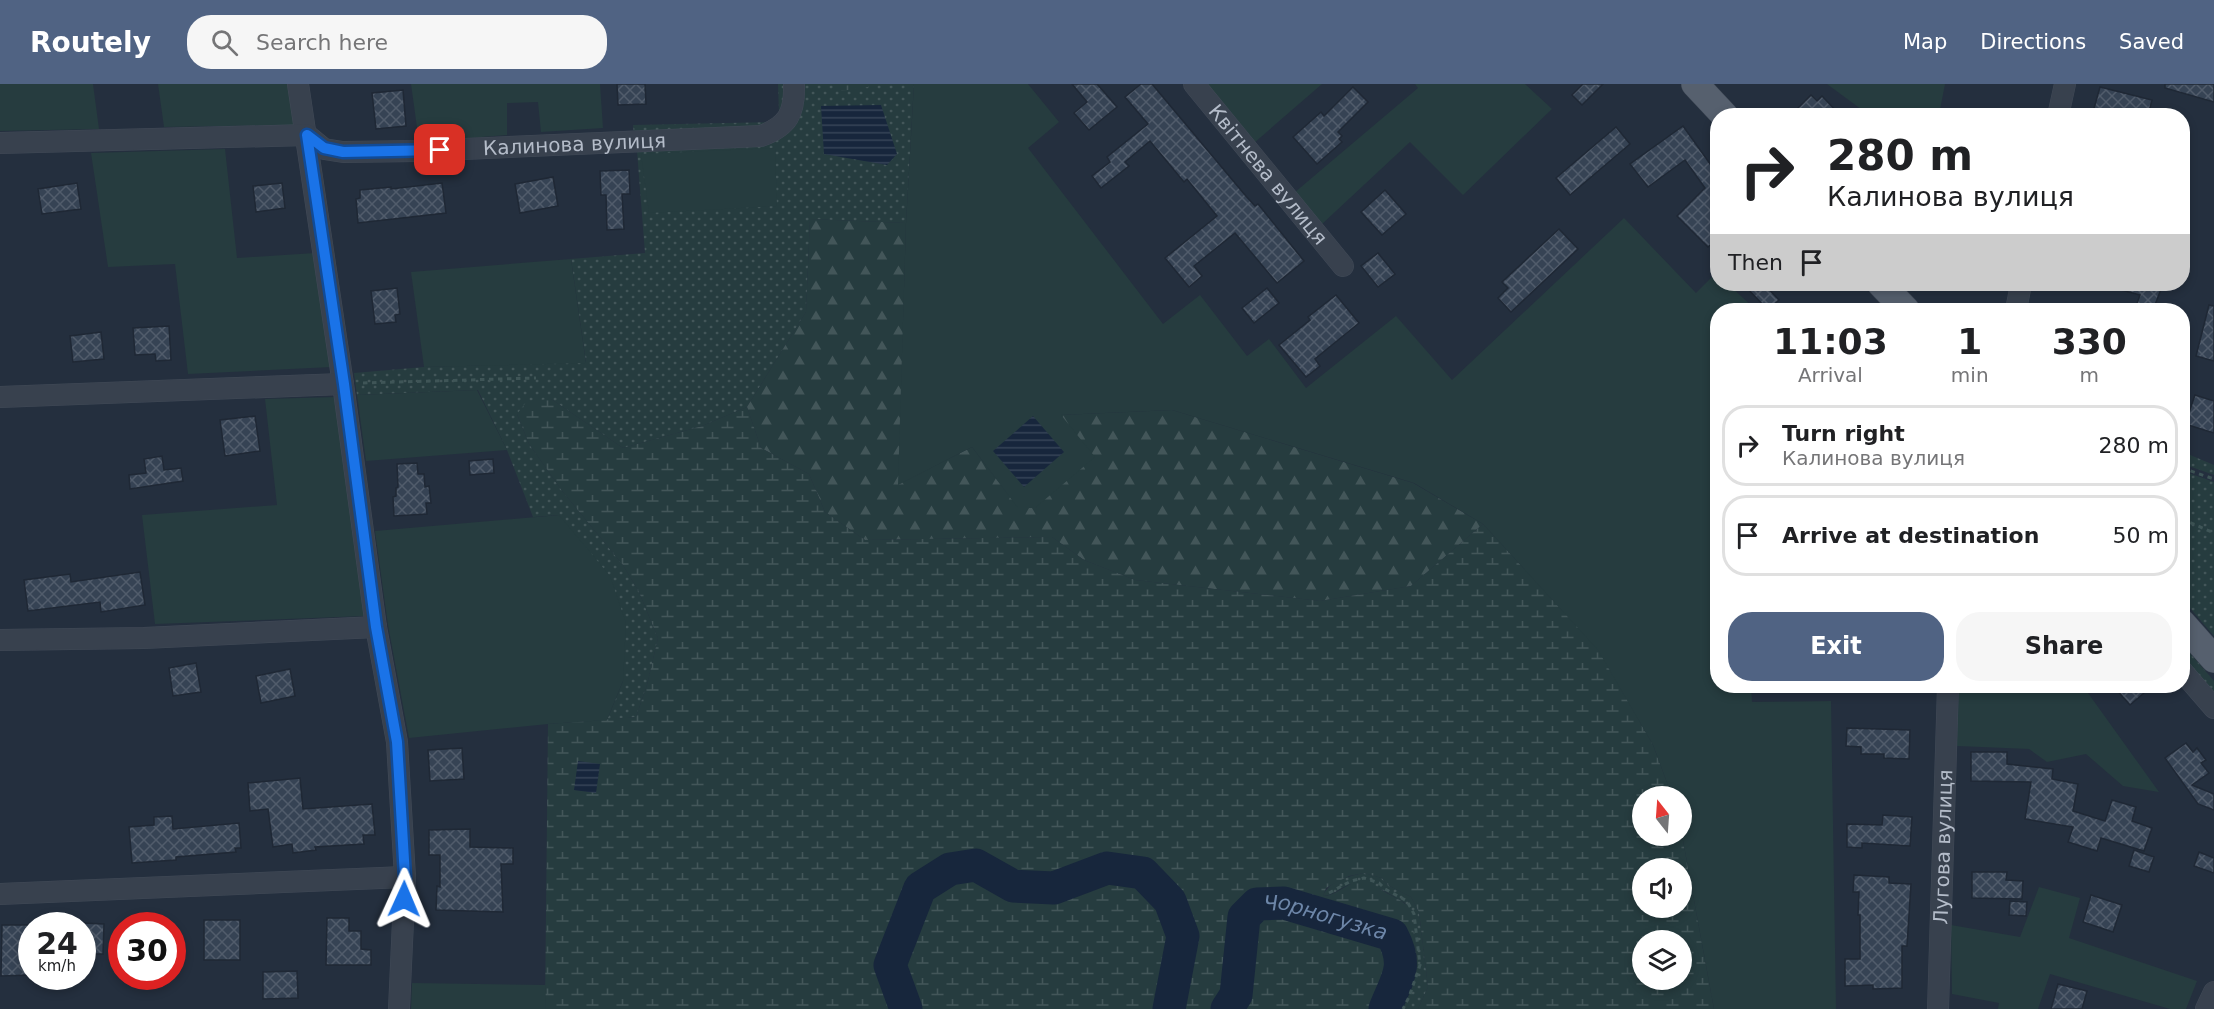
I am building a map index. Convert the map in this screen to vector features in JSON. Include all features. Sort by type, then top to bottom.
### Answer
[{"type":"main road","points":[[1695,84],[1718,108]]},
{"type":"main road","points":[[1888,291],[1899,303]]},
{"type":"main road","points":[[2190,632],[2214,659]]},
{"type":"street","points":[[298,84],[344,384],[376,627],[397,742],[405,877],[399,1009]]},
{"type":"street","name":"Калинова вулиця","points":[[307,135],[324,148],[343,152],[418,151],[761,136],[778,130],[790,118],[794,84]]},
{"type":"street","name":"Квітнева вулиця","points":[[1194,84],[1343,266]]},
{"type":"street","points":[[2060,108],[2065,84]]},
{"type":"street","points":[[0,143],[307,135]]},
{"type":"street","points":[[0,397],[344,384]]},
{"type":"street","points":[[0,640],[144,638],[376,627]]},
{"type":"street","points":[[2190,680],[2214,708]]},
{"type":"street","name":"Лугова вулиця","points":[[1938,1009],[1948,693]]},
{"type":"street","points":[[0,894],[405,877]]},
{"type":"street","points":[[2206,1009],[2214,992]]},
{"type":"path","points":[[344,384],[536,378]]},
{"type":"path","points":[[2190,471],[2214,479]]},
{"type":"path","points":[[2190,522],[2214,533]]},
{"type":"path","points":[[1329,893],[1351,881],[1364,879],[1379,883],[1384,889],[1407,901],[1414,914],[1420,965],[1410,997],[1402,1009]]},
{"type":"green space","points":[[0,84],[93,84],[99,129],[0,131]]},
{"type":"green space","points":[[158,84],[289,84],[296,125],[164,127]]},
{"type":"green space","points":[[411,84],[600,84],[603,128],[541,132],[538,102],[507,103],[507,135],[419,142]]},
{"type":"green space","points":[[778,84],[789,84],[775,126],[634,135],[633,125],[772,122],[779,113]]},
{"type":"green space","points":[[799,84],[914,84],[906,223],[810,219],[806,312],[747,407],[702,426],[623,448],[551,399],[517,414],[529,444],[563,492],[623,565],[639,592],[658,638],[647,685],[636,717],[607,720],[623,681],[559,515],[533,517],[507,450],[478,390],[357,395],[354,373],[424,367],[586,362],[571,259],[645,253],[637,151],[762,142]]},
{"type":"green space","points":[[831,84],[870,84],[868,87],[841,91]]},
{"type":"green space","points":[[914,84],[1028,84],[1059,122],[1028,148],[1163,324],[1200,295],[1247,356],[1269,339],[1306,388],[1396,316],[1452,380],[1624,218],[1696,293],[1710,279],[1710,291],[1736,291],[1748,303],[1710,303],[1710,693],[1751,693],[1752,702],[1831,701],[1836,1009],[1714,1009],[1692,889],[1692,858],[1686,858],[1684,846],[1692,846],[1692,786],[1668,786],[1653,745],[1598,650],[1483,524],[1414,483],[1172,410],[1061,415],[1095,457],[1035,508],[1018,508],[972,447],[898,485],[906,223]]},
{"type":"green space","points":[[1205,84],[1322,84],[1254,143]]},
{"type":"green space","points":[[1415,84],[1525,84],[1552,109],[1463,195],[1410,142],[1321,225],[1294,193],[1418,88]]},
{"type":"green space","points":[[1827,84],[1945,84],[1940,108],[1860,108]]},
{"type":"green space","points":[[775,148],[777,206],[649,213],[641,154]]},
{"type":"green space","points":[[225,149],[237,258],[315,253],[332,367],[188,374],[175,264],[108,267],[91,153]]},
{"type":"green space","points":[[810,219],[906,223],[899,484],[972,447],[1018,507],[1060,415],[1172,410],[1413,483],[1483,524],[1411,586],[1320,601],[1135,580],[1084,560],[1052,537],[865,540],[825,512],[809,474],[761,448],[747,407],[806,312]]},
{"type":"green space","points":[[571,259],[586,363],[424,367],[411,272]]},
{"type":"green space","points":[[477,390],[507,450],[366,461],[357,395]]},
{"type":"green space","points":[[336,397],[365,616],[155,624],[142,515],[277,505],[265,399]]},
{"type":"green space","points":[[551,399],[623,448],[702,426],[747,407],[761,448],[809,474],[825,512],[865,540],[1052,537],[1084,560],[1135,580],[1320,601],[1411,586],[1483,524],[1599,650],[1653,745],[1668,786],[1632,786],[1632,846],[1684,846],[1686,858],[1632,858],[1632,918],[1692,918],[1692,889],[1714,1009],[1418,1009],[1428,987],[1419,912],[1411,897],[1388,885],[1382,878],[1364,873],[1349,876],[1326,888],[1323,896],[1354,883],[1365,882],[1401,901],[1408,908],[1416,961],[1412,983],[1399,1009],[545,1009],[548,724],[636,717],[647,685],[658,638],[639,592],[623,565],[563,492],[529,444],[517,414],[527,401]]},
{"type":"green space","points":[[2190,455],[2214,465],[2214,475],[2190,466]]},
{"type":"green space","points":[[2190,473],[2214,482],[2214,636],[2190,608]]},
{"type":"green space","points":[[559,515],[610,576],[626,623],[623,681],[607,720],[409,738],[388,625],[375,531]]},
{"type":"green space","points":[[2190,653],[2214,681],[2214,701],[2190,673]]},
{"type":"green space","points":[[1959,693],[2088,693],[2159,792],[2123,786],[2086,754],[2047,762],[2029,749],[1957,746]]},
{"type":"green space","points":[[1364,873],[1382,878],[1388,885],[1411,897],[1419,912],[1428,987],[1418,1009],[1399,1009],[1413,982],[1417,964],[1405,903],[1378,888],[1363,883],[1348,885],[1323,896],[1335,883]]},
{"type":"green space","points":[[2039,887],[2080,898],[2069,938],[2197,981],[2186,1009],[2170,1009],[2050,974],[2038,1009],[1998,1009],[1999,1003],[1952,994],[1951,925],[2020,937]]},
{"type":"green space","points":[[412,983],[546,985],[545,1009],[411,1009]]},
{"type":"water","points":[[881,105],[897,154],[887,165],[824,154],[821,106]]},
{"type":"water","points":[[1033,416],[1064,452],[1024,487],[993,451]]},
{"type":"water","points":[[578,761],[600,764],[596,793],[574,790]]},
{"type":"building","points":[[617,84],[645,84],[646,104],[618,105]]},
{"type":"building","points":[[1072,84],[1097,84],[1117,107],[1089,130],[1074,113],[1087,102]]},
{"type":"building","points":[[1141,84],[1152,84],[1245,195],[1255,206],[1258,204],[1304,261],[1277,283],[1235,233],[1194,266],[1202,276],[1189,287],[1165,258],[1217,216],[1187,179],[1184,182],[1150,141],[1125,162],[1129,166],[1101,188],[1092,176],[1110,162],[1107,157],[1148,124],[1125,97]]},
{"type":"building","points":[[1583,84],[1603,84],[1582,105],[1572,95]]},
{"type":"building","points":[[2165,84],[2214,84],[2214,102],[2165,88]]},
{"type":"building","points":[[1353,87],[1368,102],[1338,132],[1342,136],[1339,139],[1342,142],[1317,164],[1293,137],[1321,112],[1324,116]]},
{"type":"building","points":[[2100,87],[2152,100],[2150,108],[2094,108]]},
{"type":"building","points":[[403,90],[406,126],[376,129],[372,93]]},
{"type":"building","points":[[1811,95],[1817,101],[1822,96],[1833,108],[1798,108]]},
{"type":"building","points":[[1683,126],[1710,164],[1710,245],[1708,247],[1677,216],[1705,188],[1685,160],[1648,187],[1630,164]]},
{"type":"building","points":[[1616,127],[1630,144],[1570,195],[1556,178]]},
{"type":"building","points":[[629,170],[630,194],[622,194],[624,229],[607,230],[606,195],[601,195],[600,171]]},
{"type":"building","points":[[553,177],[558,206],[520,213],[515,184]]},
{"type":"building","points":[[77,183],[81,209],[42,214],[38,189]]},
{"type":"building","points":[[282,183],[285,208],[256,212],[253,186]]},
{"type":"building","points":[[442,183],[446,213],[358,223],[356,199],[360,198],[360,190]]},
{"type":"building","points":[[1385,190],[1406,214],[1382,235],[1361,212]]},
{"type":"building","points":[[1559,229],[1578,249],[1511,312],[1498,298],[1508,288],[1502,282]]},
{"type":"building","points":[[1378,253],[1395,274],[1378,287],[1361,266]]},
{"type":"building","points":[[397,288],[400,314],[395,315],[396,322],[375,324],[371,291]]},
{"type":"building","points":[[1267,288],[1279,303],[1254,323],[1242,308]]},
{"type":"building","points":[[1750,291],[1771,291],[1779,300],[1776,303],[1761,303]]},
{"type":"building","points":[[2125,291],[2160,291],[2156,303],[2137,303],[2140,295]]},
{"type":"building","points":[[1336,295],[1359,323],[1315,359],[1320,366],[1306,377],[1279,345],[1310,320],[1308,317]]},
{"type":"building","points":[[2209,305],[2214,306],[2214,361],[2196,356]]},
{"type":"building","points":[[169,326],[171,360],[156,361],[155,354],[135,355],[133,328]]},
{"type":"building","points":[[101,332],[104,359],[73,362],[70,336]]},
{"type":"building","points":[[2195,395],[2214,401],[2214,433],[2190,426],[2190,410]]},
{"type":"building","points":[[255,416],[260,451],[225,456],[220,420]]},
{"type":"building","points":[[162,456],[164,470],[181,468],[183,481],[130,489],[129,475],[146,473],[144,459]]},
{"type":"building","points":[[493,459],[494,473],[470,475],[469,461]]},
{"type":"building","points":[[417,463],[418,474],[424,474],[425,487],[429,486],[431,503],[426,503],[427,514],[394,516],[393,497],[396,496],[398,487],[397,464]]},
{"type":"building","points":[[140,572],[145,605],[101,612],[100,602],[28,611],[24,580],[70,574],[71,582]]},
{"type":"building","points":[[196,663],[201,692],[173,696],[169,668]]},
{"type":"building","points":[[290,669],[295,696],[261,703],[256,676]]},
{"type":"building","points":[[2119,693],[2144,693],[2130,705]]},
{"type":"building","points":[[1847,728],[1910,730],[1909,759],[1884,758],[1884,754],[1861,754],[1861,747],[1846,746]]},
{"type":"building","points":[[2186,743],[2193,752],[2197,748],[2206,760],[2201,763],[2209,773],[2192,785],[2214,794],[2214,810],[2198,804],[2165,758]]},
{"type":"building","points":[[462,748],[464,779],[430,781],[428,750]]},
{"type":"building","points":[[1971,752],[2007,752],[2007,764],[2053,769],[2052,779],[2078,784],[2073,811],[2105,821],[2112,800],[2136,807],[2132,821],[2152,828],[2144,851],[2101,838],[2097,851],[2068,842],[2073,827],[2025,819],[2031,782],[1971,781]]},
{"type":"building","points":[[300,778],[303,809],[372,804],[375,835],[363,835],[364,844],[315,847],[316,850],[293,853],[292,844],[273,847],[268,809],[250,811],[248,783]]},
{"type":"building","points":[[1883,815],[1912,817],[1910,846],[1862,843],[1862,848],[1847,847],[1847,824],[1882,825]]},
{"type":"building","points":[[172,816],[173,829],[239,823],[241,848],[235,848],[236,852],[132,863],[129,827],[154,825],[154,817]]},
{"type":"building","points":[[470,829],[470,847],[513,848],[513,864],[501,864],[503,912],[436,910],[437,886],[440,887],[440,855],[429,855],[429,830]]},
{"type":"building","points":[[2134,850],[2154,857],[2149,872],[2129,866]]},
{"type":"building","points":[[2199,852],[2214,858],[2214,873],[2194,866]]},
{"type":"building","points":[[1972,872],[2007,872],[2006,880],[2023,881],[2022,899],[1972,898]]},
{"type":"building","points":[[1854,875],[1889,877],[1889,883],[1911,884],[1907,946],[1902,946],[1902,988],[1873,989],[1873,985],[1845,986],[1845,959],[1860,959],[1859,892],[1853,892]]},
{"type":"building","points":[[2091,895],[2122,905],[2113,932],[2083,922]]},
{"type":"building","points":[[2010,901],[2027,902],[2026,916],[2009,915]]},
{"type":"building","points":[[327,918],[349,918],[349,931],[361,931],[361,949],[371,950],[371,965],[326,965]]},
{"type":"building","points":[[204,920],[240,920],[240,960],[204,960]]},
{"type":"building","points":[[96,924],[104,924],[103,954],[96,954]]},
{"type":"building","points":[[2,925],[18,925],[18,975],[1,976]]},
{"type":"building","points":[[297,971],[298,998],[263,999],[263,972]]},
{"type":"building","points":[[2058,984],[2087,991],[2082,1009],[2051,1009]]},
{"type":"waterway","name":"Чорногузка","points":[[906,1009],[890,965],[920,888],[950,869],[976,865],[1013,886],[1054,888],[1107,868],[1143,873],[1170,901],[1183,936],[1169,1009]]},
{"type":"waterway","name":"Чорногузка","points":[[1227,1009],[1236,995],[1244,917],[1257,904],[1284,903],[1392,935],[1400,956],[1400,964],[1397,980],[1385,1009]]},
{"type":"route","points":[[404,899],[405,877],[397,742],[376,627],[344,384],[307,135],[324,148],[343,152],[440,150]]}]
